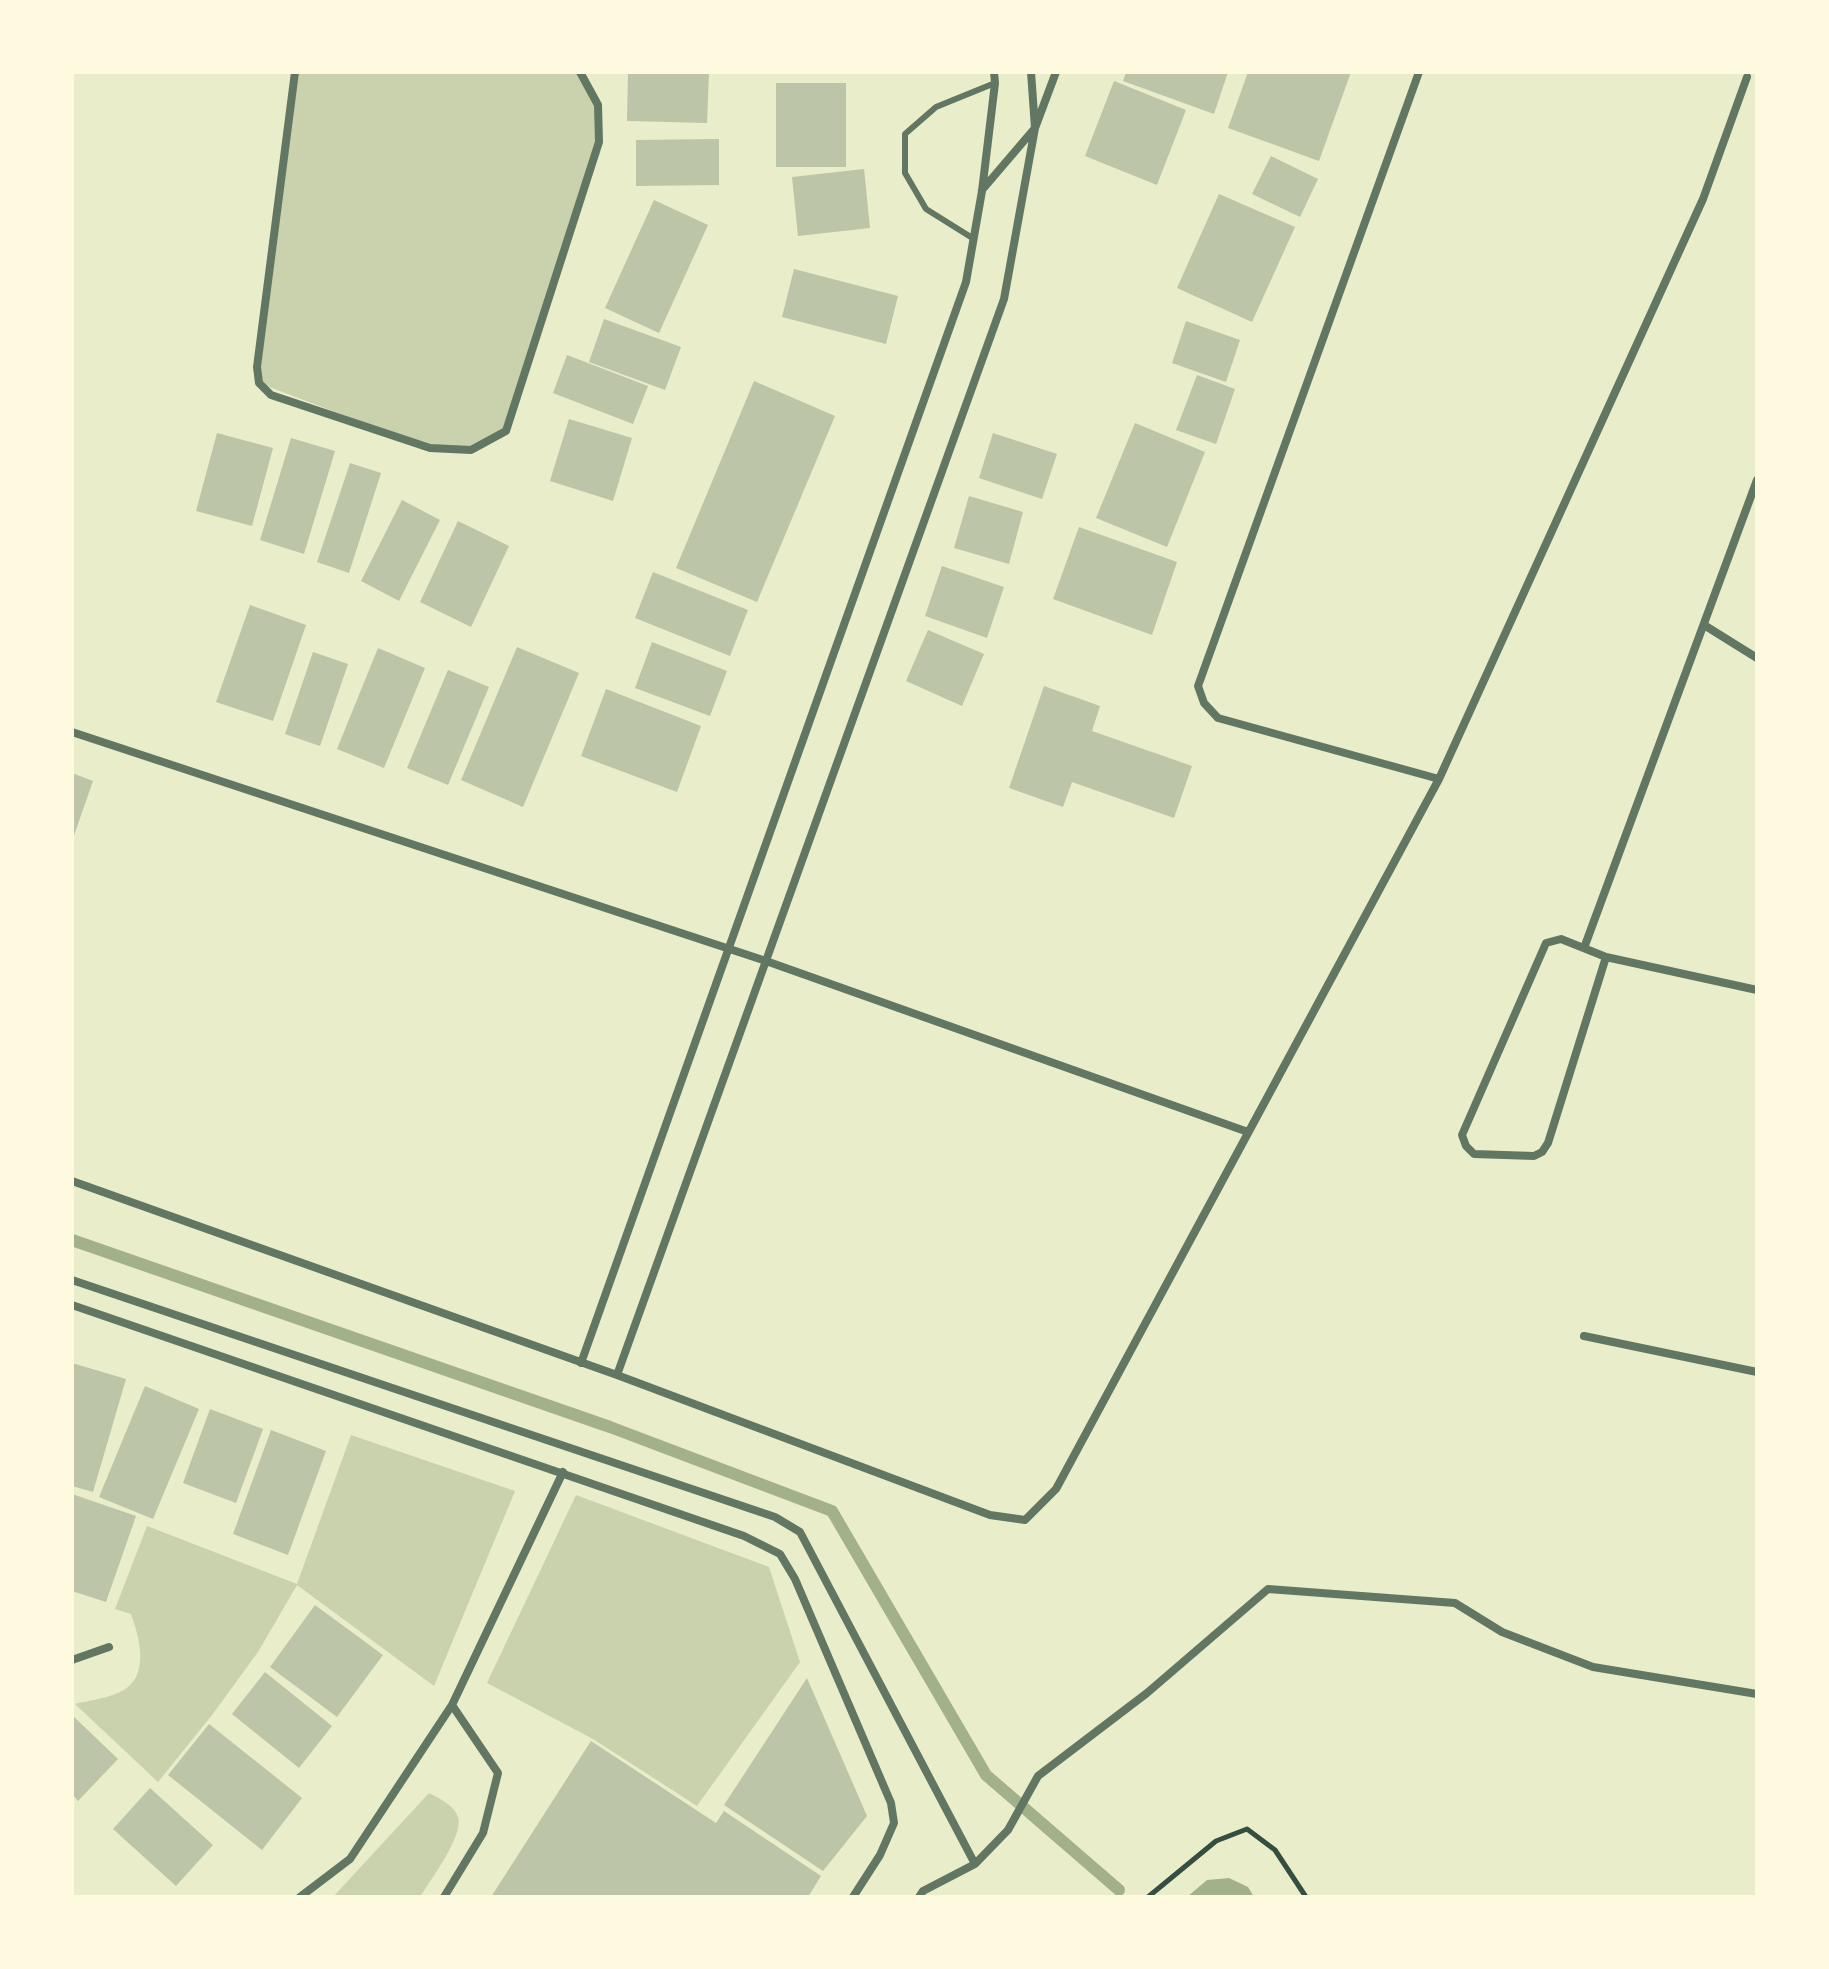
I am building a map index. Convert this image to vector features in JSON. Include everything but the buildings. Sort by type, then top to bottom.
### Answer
[{"type":"street","points":[[295,72],[257,367],[259,383],[271,395],[430,448],[471,450],[506,431],[599,142],[598,105],[580,72]]},
{"type":"street","points":[[581,1363],[966,282],[982,191],[994,72]]},
{"type":"street","points":[[982,191],[1035,128],[1031,72]]},
{"type":"street","points":[[617,1375],[1004,299],[1035,128],[1056,72]]},
{"type":"street","points":[[1419,72],[1198,686],[1204,703],[1218,718],[1439,779]]},
{"type":"street","points":[[72,1181],[617,1375],[990,1515],[1025,1520],[1056,1489],[1439,779],[1703,199],[1747,77]]},
{"type":"street","points":[[1584,948],[1757,480]]},
{"type":"street","points":[[1704,625],[1757,658]]},
{"type":"street","points":[[72,732],[766,961],[1248,1132]]},
{"type":"street","points":[[1606,957],[1548,1143],[1542,1152],[1534,1156],[1474,1154],[1466,1146],[1462,1135],[1546,943],[1561,939],[1606,957],[1757,990]]},
{"type":"street","points":[[72,1280],[775,1517],[800,1532],[975,1864]]},
{"type":"street","points":[[72,1305],[563,1472],[744,1536],[780,1554],[795,1579],[891,1803],[894,1823],[880,1855],[853,1897]]},
{"type":"street","points":[[1584,1336],[1757,1372]]},
{"type":"street","points":[[300,1897],[350,1859],[452,1705],[563,1472]]},
{"type":"street","points":[[919,1897],[923,1891],[975,1864],[1008,1830],[1038,1776],[1147,1693],[1268,1589],[1455,1603],[1502,1632],[1593,1667],[1757,1694]]},
{"type":"street","points":[[72,1660],[109,1647]]},
{"type":"street","points":[[444,1897],[483,1833],[498,1773],[452,1705]]},
{"type":"lane","points":[[974,239],[926,209],[905,173],[905,134],[936,107],[995,83]]},
{"type":"path","points":[[1148,1897],[1216,1841],[1247,1829],[1275,1850],[1306,1897]]},
{"type":"shaded area","points":[[295,72],[580,72],[598,105],[599,142],[506,431],[471,450],[430,448],[259,383]]},
{"type":"shaded area","points":[[351,1435],[515,1491],[434,1686],[297,1585],[258,1652],[158,1782],[75,1704],[119,1693],[132,1683],[137,1674],[140,1665],[139,1643],[131,1614],[115,1609],[147,1526],[297,1584]]},
{"type":"shaded area","points":[[576,1495],[769,1567],[800,1662],[697,1806],[593,1739],[487,1683]]},
{"type":"shaded area","points":[[429,1793],[453,1809],[458,1825],[451,1846],[420,1897],[333,1897]]},
{"type":"shaded area","points":[[1229,1878],[1248,1887],[1254,1897],[1187,1897],[1207,1880]]},
{"type":"waterway","points":[[72,1240],[610,1427],[832,1511],[986,1775],[1119,1890]]}]
